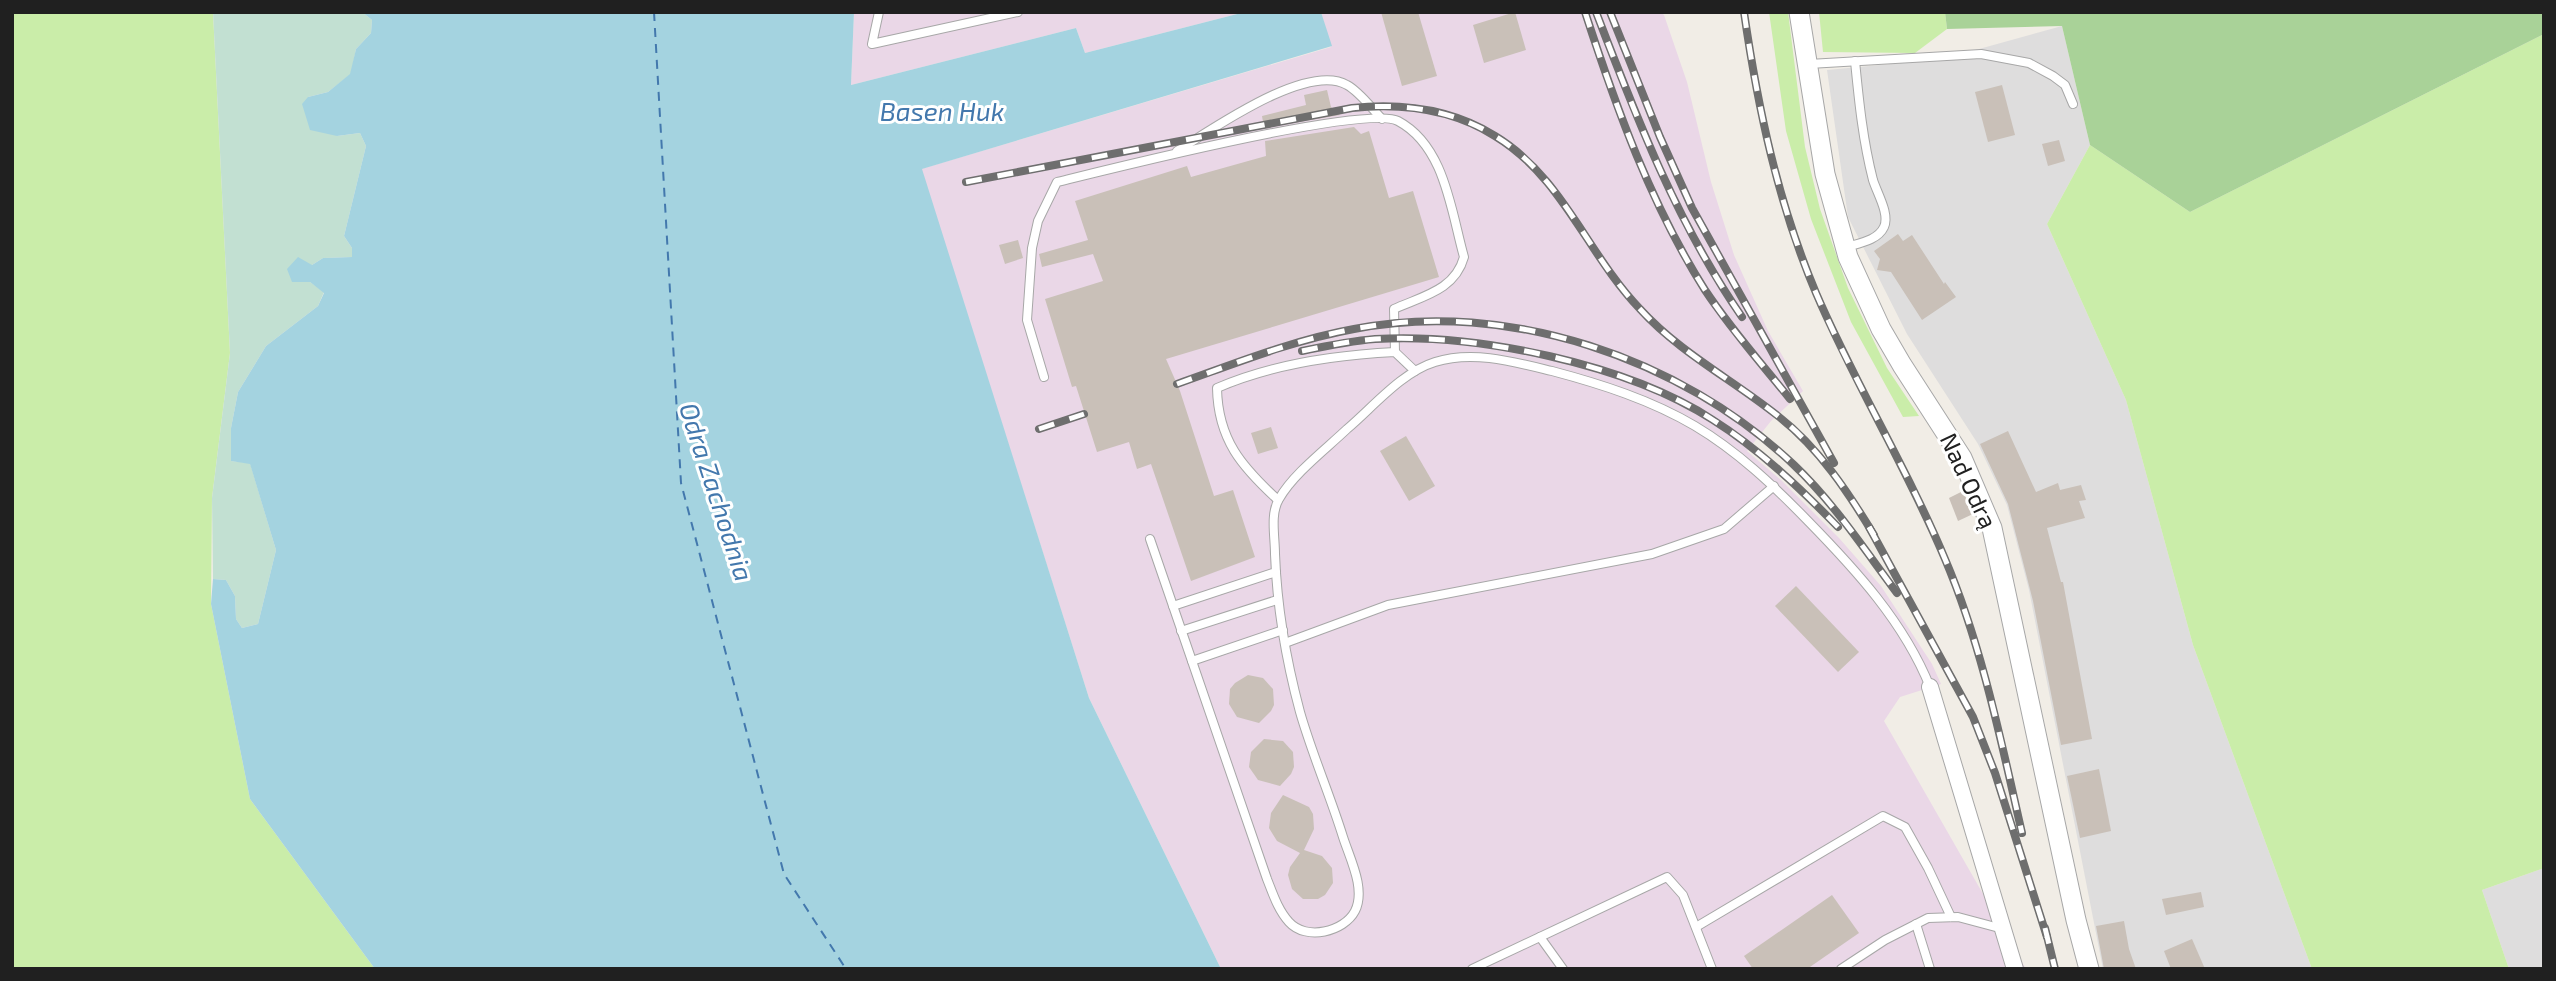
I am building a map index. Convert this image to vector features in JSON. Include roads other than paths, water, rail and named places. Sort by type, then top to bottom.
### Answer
[{"type":"street","name":"Nad Odrą","points":[[1799,12],[1825,174],[1845,248],[1881,329],[1962,458],[1987,514],[1995,540],[2089,969]]},
{"type":"street","points":[[1930,687],[2015,969]]},
{"type":"lane","points":[[879,12],[873,44],[1018,12]]},
{"type":"lane","points":[[1806,64],[1981,54],[2029,63],[2053,76],[2064,85],[2073,104]]},
{"type":"lane","points":[[1845,248],[1871,240],[1883,230],[1886,218],[1863,143],[1855,61]]},
{"type":"lane","points":[[1169,155],[1275,93],[1324,78],[1348,85],[1382,120]]},
{"type":"lane","points":[[1044,377],[1027,320],[1032,247],[1038,221],[1057,182],[1169,155],[1350,119],[1396,120],[1415,135],[1432,156],[1442,175],[1464,257],[1460,270],[1452,281],[1394,309],[1395,352],[1415,371]]},
{"type":"lane","points":[[1278,500],[1247,472],[1227,439],[1217,406],[1217,388],[1247,375],[1332,358],[1395,352]]},
{"type":"lane","points":[[1150,539],[1267,879],[1279,908],[1292,926],[1306,931],[1325,932],[1341,926],[1354,913],[1361,894],[1301,715],[1277,600],[1273,518],[1278,500],[1321,453],[1415,371],[1432,362],[1485,358],[1530,365],[1638,398],[1697,427],[1774,486],[1830,544],[1895,621],[1916,656],[1930,687]]},
{"type":"lane","points":[[1285,643],[1388,605],[1652,554],[1724,529],[1774,486]]},
{"type":"lane","points":[[1173,606],[1276,572]]},
{"type":"lane","points":[[1181,631],[1277,600]]},
{"type":"lane","points":[[1192,662],[1283,630]]},
{"type":"lane","points":[[1696,927],[1883,816],[1905,827],[1951,917]]},
{"type":"lane","points":[[1472,969],[1667,877],[1683,895],[1712,969]]},
{"type":"lane","points":[[1841,969],[1885,940],[1928,918],[1951,917],[2003,929]]},
{"type":"lane","points":[[1916,924],[1930,969]]},
{"type":"lane","points":[[1540,937],[1563,969]]},
{"type":"water","points":[[362,12],[854,12],[851,85],[1076,28],[1085,53],[1245,12],[1321,12],[1332,46],[922,169],[1089,698],[1221,969],[375,969],[250,799],[211,604],[213,579],[226,580],[235,596],[236,619],[242,628],[258,624],[276,550],[250,464],[231,461],[231,428],[238,392],[266,346],[318,306],[324,293],[310,282],[292,282],[287,269],[298,257],[312,265],[323,258],[352,257],[352,248],[344,236],[366,146],[360,133],[337,136],[310,130],[302,104],[308,97],[328,92],[350,74],[356,49],[371,33],[372,20]]},
{"type":"railway","points":[[1585,12],[1636,155],[1686,258],[1735,332],[1790,399]]},
{"type":"railway","points":[[1596,12],[1643,131],[1678,207],[1742,317]]},
{"type":"railway","points":[[1610,12],[1660,137],[1692,208],[1834,463]]},
{"type":"railway","points":[[1744,12],[1763,120],[1791,225],[1831,327],[1930,525],[1958,592],[1990,694],[2022,833]]},
{"type":"railway","points":[[966,182],[1352,108],[1389,106],[1426,110],[1461,120],[1495,136],[1519,153],[1539,173],[1557,194],[1621,287],[1655,324],[1778,416],[1807,442],[1843,487],[1874,535]]},
{"type":"railway","points":[[1177,384],[1309,339],[1354,329],[1412,322],[1472,323],[1531,331],[1589,346],[1646,367],[1699,394],[1749,427],[1794,465],[1822,495],[1897,593]]},
{"type":"railway","points":[[1302,351],[1366,340],[1415,338],[1504,347],[1595,368],[1678,400],[1713,420],[1747,443],[1779,470],[1838,527]]},
{"type":"railway","points":[[1039,429],[1084,414]]},
{"type":"railway","points":[[1869,527],[1973,717],[1995,773],[2047,937]]},
{"type":"railway","points":[[2045,928],[2055,969]]},
{"type":"water label","name":"Basen Huk","points":[[942,112]]},
{"type":"water label","name":"Odra Zachodnia","points":[[716,492]]}]
